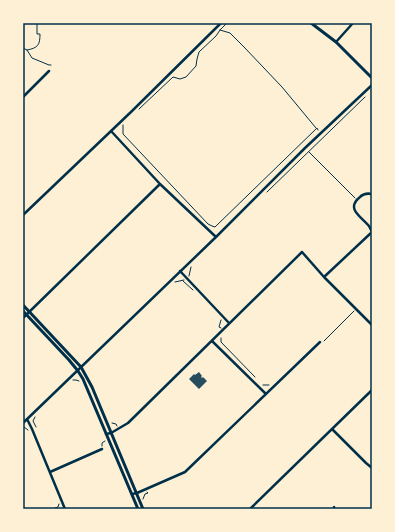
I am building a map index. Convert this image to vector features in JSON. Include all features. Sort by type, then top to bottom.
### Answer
[{"type":"street","points":[[23,215],[132,111],[221,23]]},
{"type":"street","points":[[311,23],[336,42],[372,78]]},
{"type":"street","points":[[336,42],[353,23]]},
{"type":"street","points":[[23,97],[49,71]]},
{"type":"street","points":[[23,423],[216,238],[306,148],[372,85]]},
{"type":"street","points":[[111,131],[160,184],[216,238]]},
{"type":"street","points":[[23,318],[160,184]]},
{"type":"street","points":[[324,277],[372,232],[357,214],[354,206],[357,199],[362,195],[368,193],[372,194]]},
{"type":"street","points":[[106,434],[111,433],[128,423],[302,252],[324,277],[372,324]]},
{"type":"street","points":[[180,271],[229,323]]},
{"type":"street","points":[[23,304],[81,367],[92,387],[143,509]]},
{"type":"street","points":[[23,311],[78,371],[138,509]]},
{"type":"street","points":[[212,341],[266,394]]},
{"type":"street","points":[[132,494],[185,472],[320,342]]},
{"type":"street","points":[[250,509],[372,390]]},
{"type":"street","points":[[27,419],[64,509]]},
{"type":"street","points":[[332,429],[372,468]]},
{"type":"street","points":[[50,472],[102,449]]},
{"type":"path","points":[[23,48],[28,50],[33,49],[39,44],[40,34],[37,34],[37,23]]},
{"type":"path","points":[[132,111],[134,113],[141,108],[173,77],[180,79],[186,76],[196,66],[199,52],[227,23]]},
{"type":"path","points":[[220,30],[230,33],[239,42],[282,87],[321,134]]},
{"type":"path","points":[[28,50],[32,58],[51,65]]},
{"type":"path","points":[[264,195],[364,98]]},
{"type":"path","points":[[124,124],[123,134],[208,224],[215,227],[317,128]]},
{"type":"path","points":[[306,148],[357,199]]},
{"type":"path","points":[[174,282],[183,281],[189,275],[191,265]]},
{"type":"path","points":[[183,281],[195,293]]},
{"type":"path","points":[[320,342],[324,341],[356,309]]},
{"type":"path","points":[[221,319],[219,327],[225,333],[221,337],[221,342],[256,379]]},
{"type":"path","points":[[73,380],[79,381]]},
{"type":"path","points":[[262,384],[273,387]]},
{"type":"path","points":[[35,416],[34,421],[36,427]]},
{"type":"path","points":[[110,422],[116,424],[118,429]]},
{"type":"path","points":[[23,428],[24,427],[29,430]]},
{"type":"path","points":[[143,501],[145,494],[148,493],[147,489]]},
{"type":"building","points":[[199,372],[202,376],[201,377],[207,381],[199,389],[189,379],[194,374],[195,375]]}]
